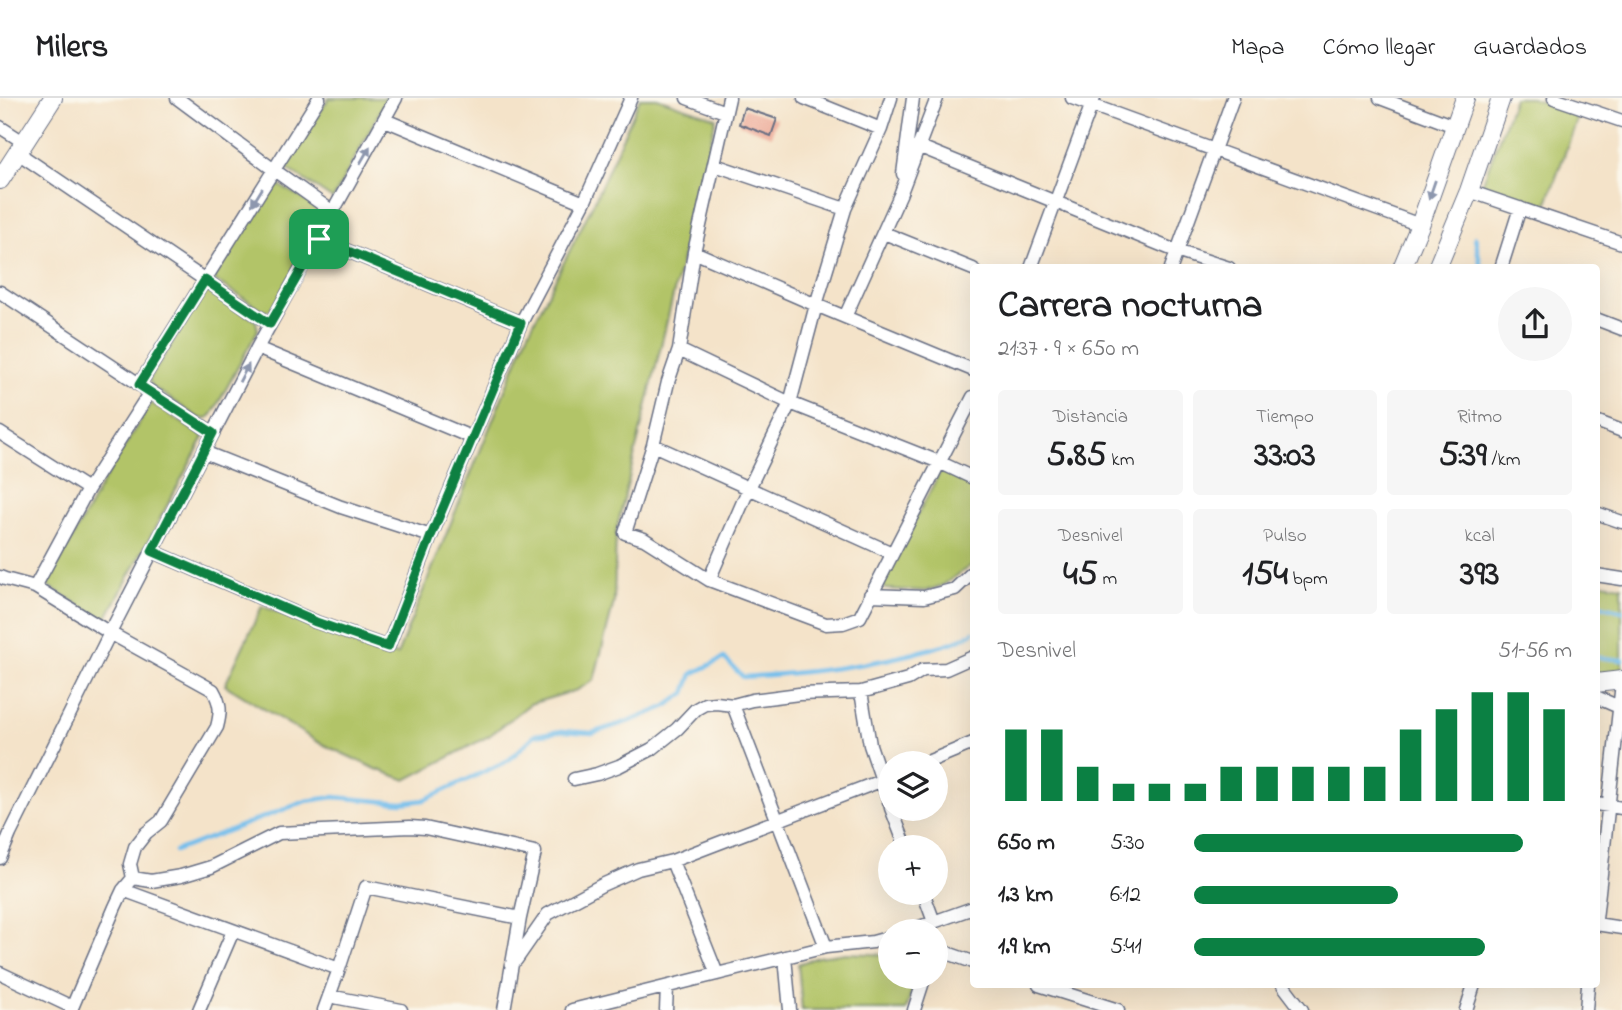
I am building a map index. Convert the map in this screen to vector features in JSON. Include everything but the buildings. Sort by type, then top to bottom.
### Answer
[{"type":"street","points":[[0,180],[53,98]]},
{"type":"street","points":[[177,98],[333,212]]},
{"type":"street","points":[[35,587],[205,280],[319,98]]},
{"type":"street","points":[[0,858],[5,831],[257,348],[396,98]]},
{"type":"street","points":[[152,551],[316,622],[388,647],[431,536],[521,323],[584,203],[631,98]]},
{"type":"street","points":[[687,98],[725,112]]},
{"type":"street","points":[[729,98],[694,252],[679,351],[625,533],[644,538],[709,580],[826,624],[843,624],[860,617],[970,403]]},
{"type":"street","points":[[725,112],[736,98]]},
{"type":"street","points":[[804,98],[881,129]]},
{"type":"street","points":[[709,580],[748,488],[790,402],[845,209],[881,129],[891,98]]},
{"type":"street","points":[[900,195],[913,98]]},
{"type":"street","points":[[845,317],[900,195],[937,98]]},
{"type":"street","points":[[1072,98],[1093,101],[1215,150],[1420,225]]},
{"type":"street","points":[[1172,264],[1233,98]]},
{"type":"street","points":[[1380,98],[1454,126]]},
{"type":"street","points":[[1404,264],[1465,98]]},
{"type":"street","points":[[1439,264],[1469,191],[1501,98]]},
{"type":"street","points":[[1554,98],[1622,121]]},
{"type":"street","points":[[1032,264],[1093,101]]},
{"type":"street","points":[[385,120],[584,203]]},
{"type":"street","points":[[0,127],[22,148],[270,324]]},
{"type":"street","points":[[918,146],[1176,251],[1217,264]]},
{"type":"street","points":[[715,165],[845,209]]},
{"type":"street","points":[[1469,191],[1622,243]]},
{"type":"street","points":[[1501,264],[1520,208]]},
{"type":"street","points":[[884,233],[970,268]]},
{"type":"street","points":[[319,239],[521,323]]},
{"type":"street","points":[[694,252],[970,369]]},
{"type":"street","points":[[0,292],[213,433]]},
{"type":"street","points":[[1600,321],[1622,329]]},
{"type":"street","points":[[257,348],[473,438]]},
{"type":"street","points":[[679,351],[790,402],[970,477]]},
{"type":"street","points":[[1600,422],[1622,430]]},
{"type":"street","points":[[0,433],[88,489]]},
{"type":"street","points":[[653,444],[892,553]]},
{"type":"street","points":[[204,452],[341,508],[431,536]]},
{"type":"street","points":[[1600,514],[1622,522]]},
{"type":"street","points":[[870,595],[924,597],[955,589],[970,575]]},
{"type":"street","points":[[1600,576],[1622,579]]},
{"type":"street","points":[[2,581],[35,587],[110,633],[213,690],[220,702],[221,713],[217,727],[161,821],[146,833],[135,848],[130,864],[133,878]]},
{"type":"street","points":[[574,779],[619,766],[652,749],[705,704],[733,705],[799,694],[861,692],[908,679],[923,670],[946,669],[970,658]]},
{"type":"street","points":[[1600,683],[1622,681],[1602,805],[1600,844]]},
{"type":"street","points":[[861,692],[870,745],[878,762]]},
{"type":"street","points":[[1600,699],[1619,707]]},
{"type":"street","points":[[733,705],[826,947]]},
{"type":"street","points":[[948,753],[970,744]]},
{"type":"street","points":[[512,966],[548,914],[603,885],[638,869],[672,861],[878,782]]},
{"type":"street","points":[[1602,805],[1622,808]]},
{"type":"street","points":[[133,878],[151,881],[211,867],[279,833],[425,828],[535,852],[504,1010]]},
{"type":"street","points":[[672,861],[717,974]]},
{"type":"street","points":[[0,973],[71,1009],[123,890],[133,878]]},
{"type":"street","points":[[324,1010],[366,887],[520,918]]},
{"type":"street","points":[[123,890],[340,969]]},
{"type":"street","points":[[942,919],[970,909]]},
{"type":"street","points":[[1600,923],[1622,928]]},
{"type":"street","points":[[200,1010],[233,931]]},
{"type":"street","points":[[572,1010],[826,947],[878,941]]},
{"type":"street","points":[[873,942],[878,943]]},
{"type":"street","points":[[948,953],[970,961]]},
{"type":"street","points":[[785,957],[790,1010]]},
{"type":"street","points":[[666,1010],[667,987]]},
{"type":"street","points":[[1048,988],[1118,1010]]},
{"type":"street","points":[[1285,988],[1302,1010]]},
{"type":"street","points":[[1466,1010],[1473,988]]},
{"type":"street","points":[[1586,1010],[1588,988]]},
{"type":"street","points":[[914,1010],[921,989]]},
{"type":"street","points":[[329,996],[401,1010]]},
{"type":"green space","points":[[329,98],[387,98],[333,199],[285,167]]},
{"type":"green space","points":[[640,98],[657,98],[716,118],[616,532],[614,602],[594,680],[577,690],[530,704],[489,736],[406,780],[376,769],[318,742],[225,685],[262,606],[347,641],[397,655],[527,336],[593,204]]},
{"type":"green space","points":[[1514,98],[1531,98],[1579,114],[1545,208],[1482,185]]},
{"type":"green space","points":[[272,181],[320,209],[323,215],[275,306],[267,311],[213,277]]},
{"type":"green space","points":[[205,291],[213,293],[256,321],[258,330],[213,413],[199,418],[153,387],[149,380]]},
{"type":"green space","points":[[151,403],[204,437],[105,621],[47,585],[100,487]]},
{"type":"green space","points":[[941,470],[970,484],[970,566],[943,585],[926,591],[885,589],[881,584]]},
{"type":"green space","points":[[1600,583],[1622,586],[1622,675],[1600,674]]},
{"type":"green space","points":[[846,953],[878,954],[878,989],[912,989],[906,1010],[802,1010],[798,964],[818,957]]},
{"type":"waterway","points":[[1475,237],[1480,264]]},
{"type":"waterway","points":[[1600,605],[1622,611]]},
{"type":"waterway","points":[[175,851],[306,801],[334,797],[402,803],[424,800],[509,760],[535,735],[562,731],[592,733],[665,707],[685,693],[692,674],[724,658],[743,677],[815,671],[910,654],[954,642],[970,634]]},
{"type":"waterway","points":[[1600,657],[1622,660]]},
{"type":"route","points":[[319,239],[521,323],[431,536],[388,647],[316,622],[152,551],[213,433],[139,385],[205,280],[270,324],[319,239]]}]
